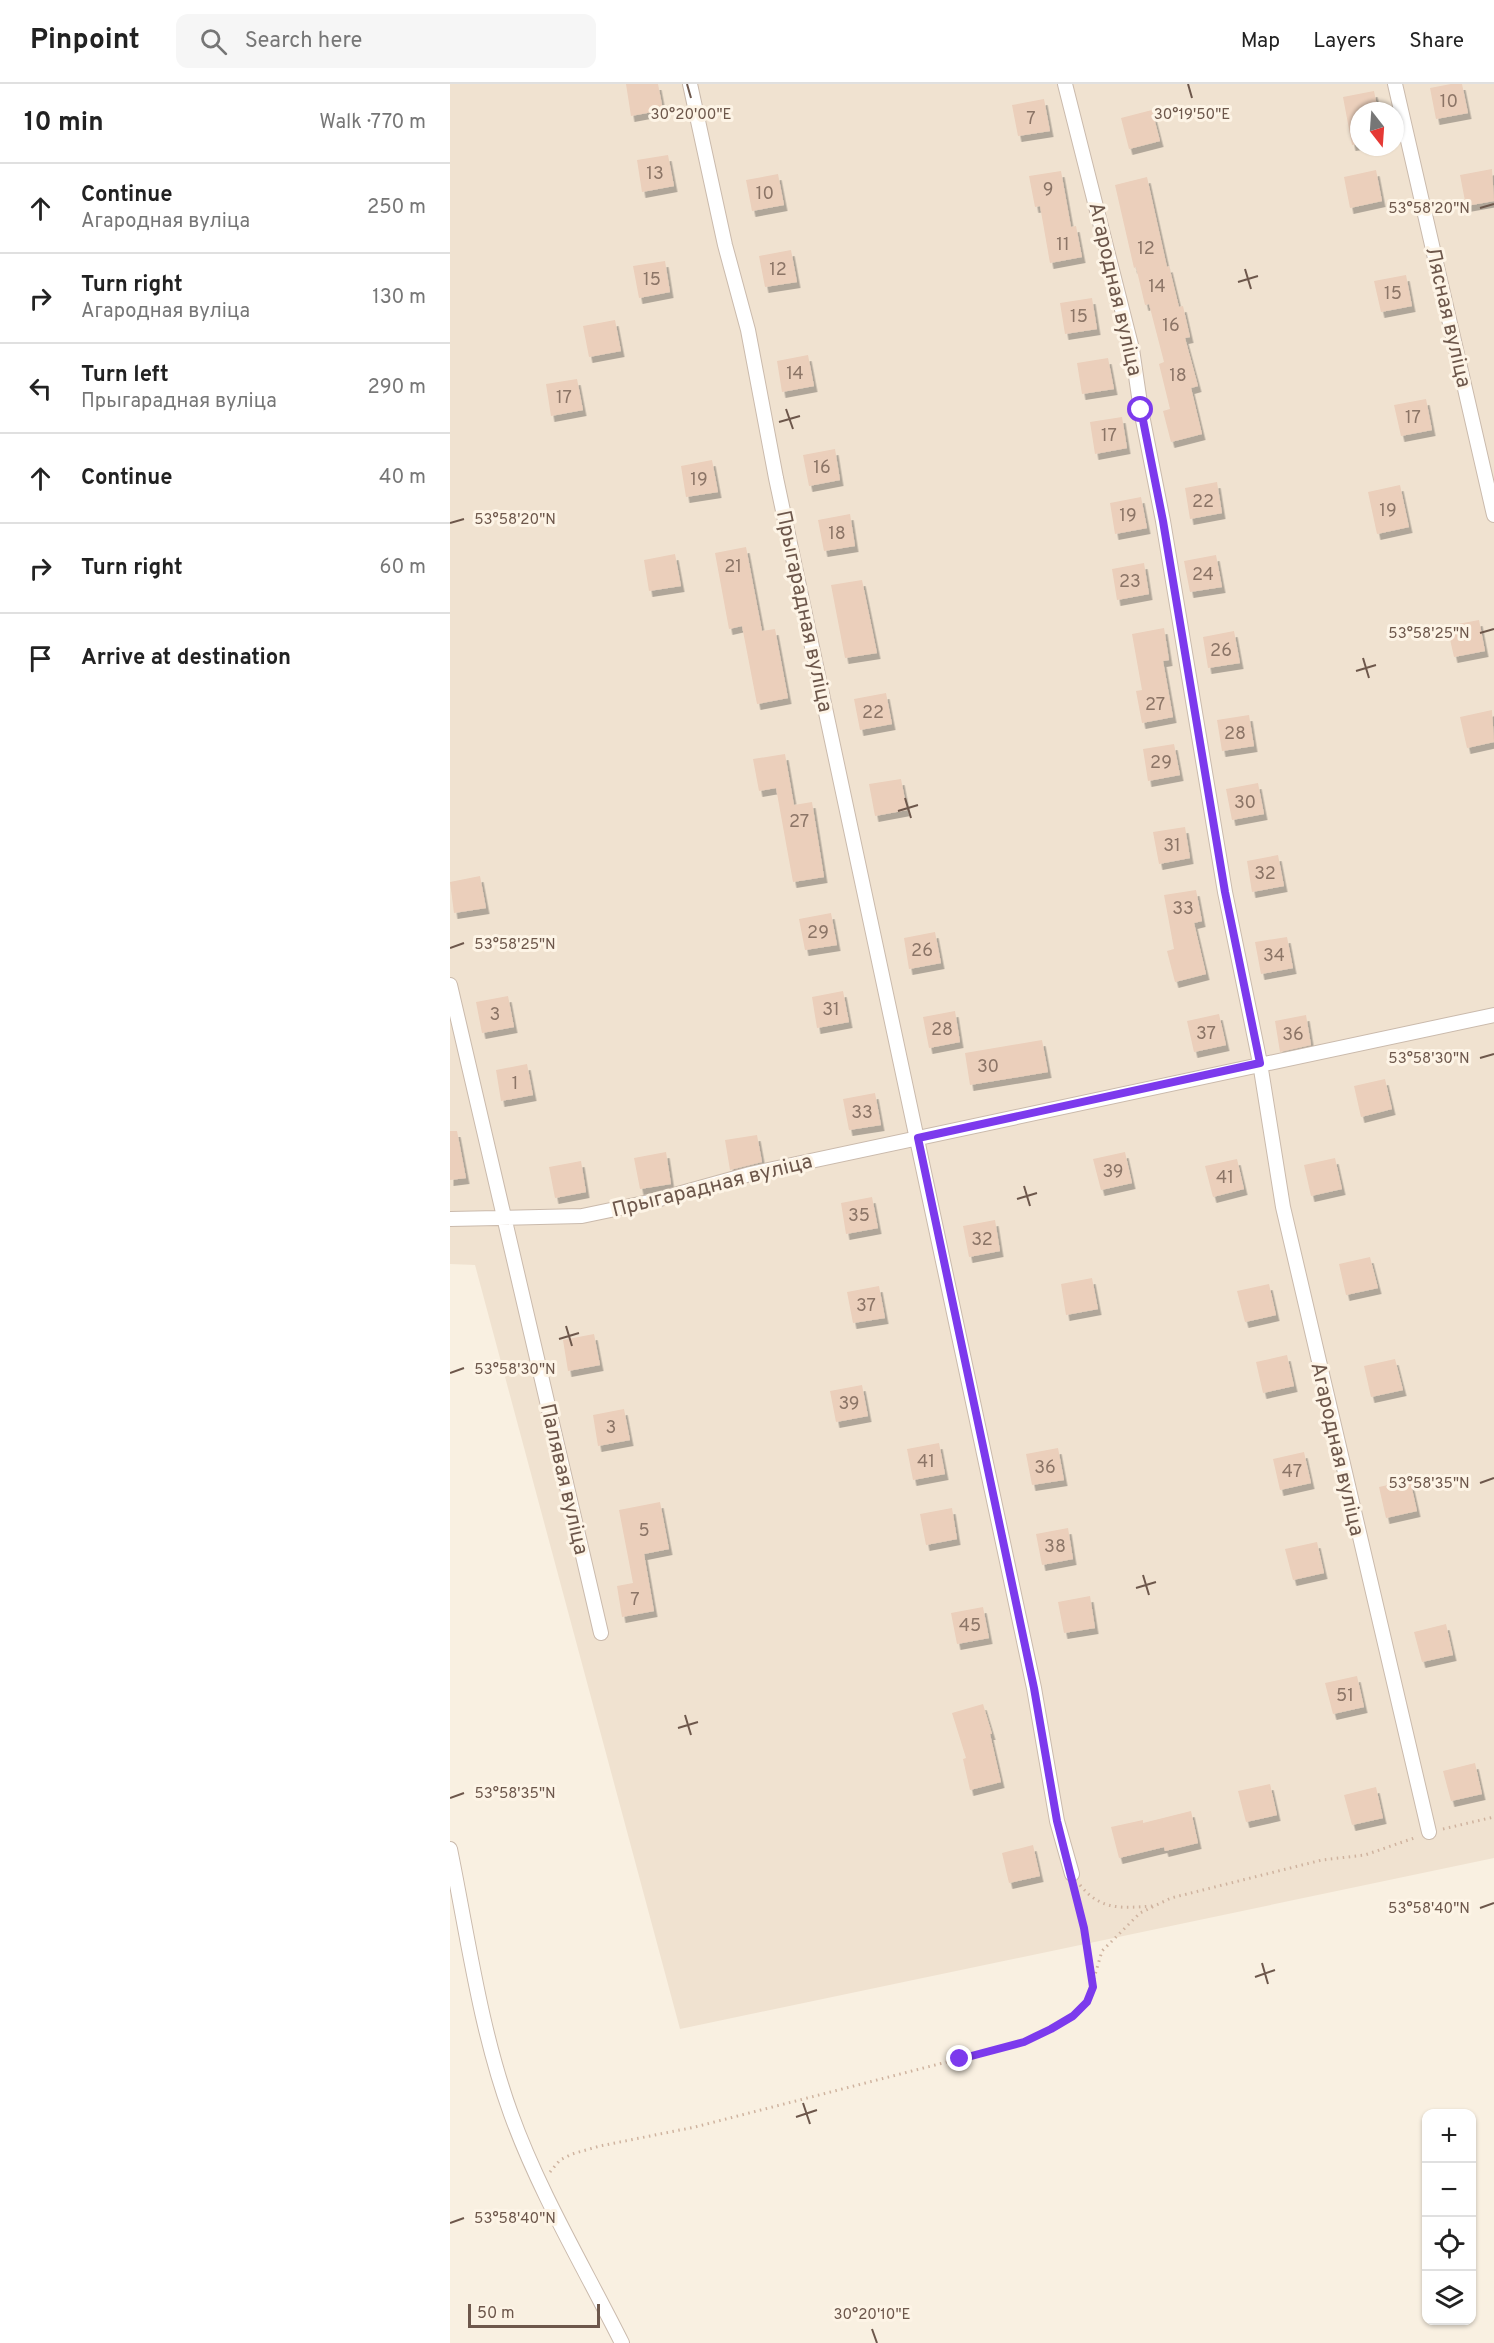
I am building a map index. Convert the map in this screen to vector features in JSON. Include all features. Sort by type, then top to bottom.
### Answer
[{"type":"street","name":"Прыгарадная вуліца","points":[[690,84],[725,245],[748,330],[776,478],[1034,1688],[1057,1821],[1072,1874]]},
{"type":"street","name":"Агародная вуліца","points":[[1065,84],[1132,349],[1225,892],[1260,1063],[1282,1207],[1429,1832]]},
{"type":"street","name":"Лясная вуліца","points":[[1395,84],[1494,515]]},
{"type":"street","name":"Палявая вуліца","points":[[450,985],[601,1633]]},
{"type":"street","points":[[918,1138],[1260,1063],[1494,1015]]},
{"type":"street","name":"Прыгарадная вуліца","points":[[450,1219],[505,1220],[582,1216],[649,1202],[750,1174],[918,1138]]},
{"type":"street","points":[[450,1849],[494,2062],[511,2115],[543,2187],[622,2343]]},
{"type":"path","points":[[543,2187],[550,2172],[560,2160],[572,2154],[600,2146],[695,2127],[1024,2042],[1073,2016],[1087,2002],[1102,1951],[1140,1913],[1171,1898],[1246,1881],[1280,1869],[1322,1860],[1365,1855],[1429,1832],[1494,1817]]},
{"type":"path","points":[[1072,1874],[1086,1893],[1102,1904],[1121,1908],[1154,1906]]},
{"type":"path","points":[[1072,1874],[1084,1928],[1093,1987]]},
{"type":"shaded area","points":[[450,84],[1494,84],[1494,1858],[680,2029],[475,1265],[450,1264]]},
{"type":"building","points":[[626,84],[658,84],[663,110],[631,116]]},
{"type":"building","points":[[1462,84],[1468,113],[1436,119],[1430,88]]},
{"type":"building","points":[[1374,91],[1376,102],[1350,102],[1350,134],[1343,97]]},
{"type":"building","points":[[1044,99],[1050,131],[1018,136],[1012,105]]},
{"type":"building","points":[[1152,110],[1160,141],[1129,149],[1121,118]]},
{"type":"building","points":[[668,155],[674,186],[642,192],[637,160]]},
{"type":"building","points":[[1492,169],[1494,201],[1466,206],[1460,175]]},
{"type":"building","points":[[1376,170],[1382,201],[1350,208],[1344,177]]},
{"type":"building","points":[[1061,171],[1071,227],[1076,226],[1082,257],[1050,263],[1040,206],[1035,207],[1029,176]]},
{"type":"building","points":[[778,174],[784,205],[752,211],[746,180]]},
{"type":"building","points":[[1147,177],[1167,267],[1169,266],[1179,307],[1183,306],[1190,337],[1185,338],[1198,386],[1191,388],[1202,434],[1171,442],[1163,411],[1170,409],[1159,364],[1164,362],[1149,304],[1145,305],[1136,267],[1134,268],[1115,185]]},
{"type":"building","points":[[791,250],[797,282],[765,287],[759,256]]},
{"type":"building","points":[[665,261],[670,292],[639,298],[633,266]]},
{"type":"building","points":[[1406,275],[1412,306],[1381,312],[1374,281]]},
{"type":"building","points":[[1092,298],[1097,329],[1065,334],[1060,303]]},
{"type":"building","points":[[615,320],[621,351],[589,357],[583,326]]},
{"type":"building","points":[[808,355],[814,386],[782,392],[777,361]]},
{"type":"building","points":[[1108,358],[1114,389],[1082,394],[1077,363]]},
{"type":"building","points":[[577,379],[583,410],[551,416],[546,384]]},
{"type":"building","points":[[1426,399],[1432,430],[1401,436],[1394,405]]},
{"type":"building","points":[[1122,417],[1127,448],[1095,454],[1090,422]]},
{"type":"building","points":[[835,449],[840,480],[809,486],[803,455]]},
{"type":"building","points":[[712,460],[718,492],[686,497],[681,466]]},
{"type":"building","points":[[1217,482],[1222,513],[1190,519],[1185,488]]},
{"type":"building","points":[[1400,485],[1409,527],[1377,534],[1368,492]]},
{"type":"building","points":[[1141,497],[1147,528],[1115,534],[1110,503]]},
{"type":"building","points":[[850,514],[855,546],[824,551],[818,520]]},
{"type":"building","points":[[746,547],[762,631],[775,629],[788,698],[757,704],[742,626],[729,629],[715,553]]},
{"type":"building","points":[[675,554],[681,586],[649,591],[644,560]]},
{"type":"building","points":[[1216,555],[1222,587],[1190,592],[1184,561]]},
{"type":"building","points":[[1144,563],[1149,594],[1117,600],[1112,569]]},
{"type":"building","points":[[862,580],[877,653],[845,658],[831,585]]},
{"type":"building","points":[[1479,620],[1485,651],[1454,657],[1447,626]]},
{"type":"building","points":[[1164,628],[1169,660],[1163,661],[1173,717],[1142,723],[1136,691],[1142,690],[1132,634]]},
{"type":"building","points":[[1234,631],[1240,663],[1208,668],[1203,637]]},
{"type":"building","points":[[886,693],[892,724],[860,730],[854,699]]},
{"type":"building","points":[[1492,710],[1494,742],[1467,748],[1460,717]]},
{"type":"building","points":[[1249,715],[1254,746],[1222,751],[1217,720]]},
{"type":"building","points":[[1174,744],[1180,775],[1148,781],[1143,749]]},
{"type":"building","points":[[785,754],[794,805],[812,802],[824,877],[793,882],[776,788],[759,791],[753,759]]},
{"type":"building","points":[[901,779],[907,810],[875,816],[869,784]]},
{"type":"building","points":[[1258,783],[1264,814],[1232,820],[1226,789]]},
{"type":"building","points":[[1185,827],[1190,858],[1159,864],[1153,832]]},
{"type":"building","points":[[1278,855],[1284,886],[1252,892],[1247,861]]},
{"type":"building","points":[[480,876],[486,908],[454,913],[450,882]]},
{"type":"building","points":[[1196,890],[1202,921],[1194,923],[1206,974],[1175,982],[1167,951],[1174,949],[1164,895]]},
{"type":"building","points":[[831,913],[837,945],[805,950],[799,919]]},
{"type":"building","points":[[935,932],[941,963],[909,969],[904,938]]},
{"type":"building","points":[[1287,937],[1293,968],[1261,974],[1255,942]]},
{"type":"building","points":[[843,991],[849,1022],[817,1028],[812,997]]},
{"type":"building","points":[[508,996],[514,1027],[482,1033],[476,1002]]},
{"type":"building","points":[[955,1011],[960,1042],[929,1048],[923,1017]]},
{"type":"building","points":[[1219,1014],[1226,1045],[1194,1052],[1187,1021]]},
{"type":"building","points":[[1306,1015],[1311,1045],[1280,1052],[1275,1021]]},
{"type":"building","points":[[1042,1040],[1048,1072],[970,1085],[965,1053]]},
{"type":"building","points":[[527,1064],[533,1095],[501,1101],[496,1070]]},
{"type":"building","points":[[1385,1079],[1392,1109],[1361,1117],[1354,1086]]},
{"type":"building","points":[[875,1093],[881,1125],[849,1130],[843,1099]]},
{"type":"building","points":[[450,1131],[457,1131],[466,1178],[450,1180]]},
{"type":"building","points":[[757,1135],[762,1162],[730,1170],[725,1140]]},
{"type":"building","points":[[666,1152],[671,1184],[640,1189],[634,1158]]},
{"type":"building","points":[[1125,1152],[1132,1183],[1101,1190],[1093,1159]]},
{"type":"building","points":[[1335,1158],[1342,1189],[1311,1196],[1304,1165]]},
{"type":"building","points":[[1237,1159],[1244,1189],[1213,1197],[1205,1166]]},
{"type":"building","points":[[581,1161],[586,1192],[555,1198],[549,1167]]},
{"type":"building","points":[[872,1197],[878,1228],[846,1234],[841,1203]]},
{"type":"building","points":[[995,1220],[1000,1251],[969,1257],[963,1226]]},
{"type":"building","points":[[1370,1257],[1378,1288],[1346,1295],[1339,1264]]},
{"type":"building","points":[[1092,1278],[1098,1309],[1066,1315],[1061,1284]]},
{"type":"building","points":[[1269,1284],[1276,1315],[1245,1322],[1237,1291]]},
{"type":"building","points":[[879,1286],[885,1318],[853,1323],[847,1292]]},
{"type":"building","points":[[594,1334],[600,1365],[568,1371],[563,1340]]},
{"type":"building","points":[[1287,1355],[1294,1386],[1263,1393],[1256,1362]]},
{"type":"building","points":[[1395,1359],[1403,1390],[1371,1397],[1364,1366]]},
{"type":"building","points":[[862,1385],[868,1416],[836,1422],[830,1391]]},
{"type":"building","points":[[624,1409],[630,1440],[598,1446],[593,1415]]},
{"type":"building","points":[[939,1443],[945,1474],[913,1480],[907,1449]]},
{"type":"building","points":[[1058,1448],[1064,1480],[1032,1485],[1026,1454]]},
{"type":"building","points":[[1304,1452],[1311,1483],[1280,1490],[1273,1459]]},
{"type":"building","points":[[1410,1480],[1417,1511],[1386,1518],[1379,1487]]},
{"type":"building","points":[[660,1502],[669,1549],[644,1554],[654,1611],[622,1617],[617,1586],[633,1583],[619,1510]]},
{"type":"building","points":[[952,1508],[957,1539],[926,1545],[920,1514]]},
{"type":"building","points":[[1068,1528],[1073,1559],[1042,1565],[1036,1534]]},
{"type":"building","points":[[1317,1542],[1324,1573],[1293,1580],[1285,1549]]},
{"type":"building","points":[[1090,1596],[1095,1628],[1064,1633],[1058,1602]]},
{"type":"building","points":[[983,1607],[989,1638],[957,1644],[951,1613]]},
{"type":"building","points":[[1446,1624],[1453,1655],[1422,1662],[1414,1632]]},
{"type":"building","points":[[1357,1676],[1364,1707],[1333,1714],[1325,1683]]},
{"type":"building","points":[[983,1704],[992,1734],[990,1734],[1001,1782],[970,1790],[963,1759],[966,1758],[952,1713]]},
{"type":"building","points":[[1475,1763],[1482,1794],[1451,1801],[1443,1771]]},
{"type":"building","points":[[1270,1784],[1277,1815],[1246,1822],[1238,1791]]},
{"type":"building","points":[[1376,1787],[1383,1818],[1352,1825],[1344,1795]]},
{"type":"building","points":[[1191,1811],[1198,1843],[1165,1851],[1164,1847],[1119,1858],[1111,1827],[1143,1820],[1143,1823]]},
{"type":"building","points":[[1033,1845],[1040,1876],[1009,1883],[1002,1853]]},
{"type":"route","points":[[960,2059],[1024,2042],[1051,2029],[1073,2016],[1087,2002],[1093,1987],[1084,1928],[1057,1821],[1034,1688],[918,1138],[1260,1063],[1225,892],[1163,521],[1141,410]]}]
